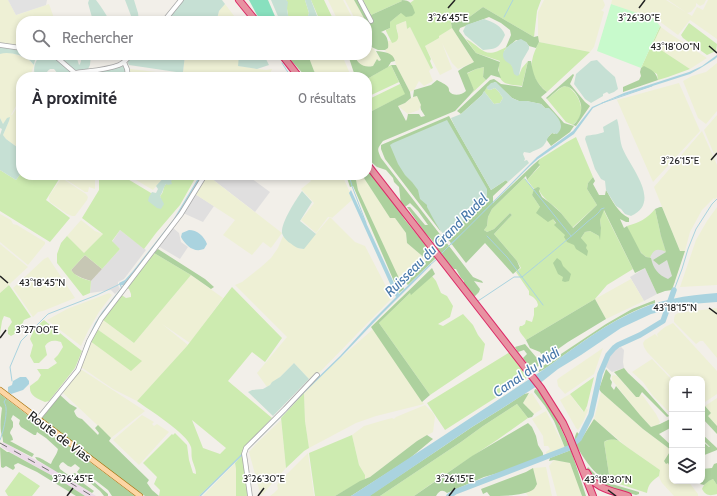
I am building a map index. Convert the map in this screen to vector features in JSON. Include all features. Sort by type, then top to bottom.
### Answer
[{"type":"highway","points":[[239,0],[252,16]]},
{"type":"highway","points":[[286,60],[296,72]]},
{"type":"highway","points":[[372,170],[541,388],[556,412],[588,476],[603,488],[628,496]]},
{"type":"highway","points":[[574,447],[592,496]]},
{"type":"main road","name":"Route de Vias","points":[[0,390],[140,496]]},
{"type":"street","points":[[168,16],[181,0]]},
{"type":"street","points":[[360,0],[368,16]]},
{"type":"street","points":[[0,45],[16,47]]},
{"type":"street","points":[[60,60],[73,72]]},
{"type":"street","points":[[87,72],[111,68],[124,62],[127,72]]},
{"type":"street","points":[[38,419],[78,370],[89,341],[101,319],[181,214],[202,180]]},
{"type":"street","points":[[250,496],[244,452],[247,446],[317,375]]},
{"type":"shaded area","points":[[0,0],[8,0],[16,15],[49,4],[53,16],[16,16],[16,46],[0,44]]},
{"type":"shaded area","points":[[8,0],[47,0],[46,5],[16,15]]},
{"type":"shaded area","points":[[89,0],[96,0],[106,16],[92,16],[88,3]]},
{"type":"shaded area","points":[[125,0],[134,0],[138,16],[131,16]]},
{"type":"shaded area","points":[[183,0],[222,0],[225,4],[219,11],[218,16],[171,16]]},
{"type":"shaded area","points":[[271,0],[286,0],[288,2],[288,16],[278,16]]},
{"type":"shaded area","points":[[305,0],[311,0],[317,16],[308,16],[309,13]]},
{"type":"shaded area","points":[[328,0],[343,0],[351,16],[336,16]]},
{"type":"shaded area","points":[[345,0],[354,0],[363,16],[353,16]]},
{"type":"shaded area","points":[[544,0],[603,0],[605,5],[601,10],[604,12],[594,47],[590,52],[539,42],[538,12]]},
{"type":"shaded area","points":[[612,0],[666,0],[692,16],[697,7],[703,10],[708,0],[717,0],[717,39],[690,20],[678,35],[659,21],[611,4]]},
{"type":"shaded area","points":[[668,0],[706,0],[704,4],[700,6],[696,3],[696,6],[691,12],[687,13]]},
{"type":"shaded area","points":[[225,4],[234,16],[218,16],[219,11]]},
{"type":"shaded area","points":[[484,19],[494,23],[504,32],[505,35],[501,43],[492,49],[483,50],[465,35],[463,31],[466,25]]},
{"type":"shaded area","points":[[406,21],[407,29],[410,27],[431,69],[429,71],[433,81],[424,86],[419,81],[414,90],[410,92],[394,58],[385,50],[388,48],[388,41],[391,41],[392,43],[398,32],[396,25]]},
{"type":"shaded area","points":[[661,27],[707,58],[690,69],[655,46],[654,42]]},
{"type":"shaded area","points":[[452,28],[474,62],[458,69],[452,63],[442,43],[452,69],[440,75],[425,46]]},
{"type":"shaded area","points":[[521,39],[526,42],[529,49],[522,61],[519,75],[517,76],[514,74],[511,65],[504,59],[503,56],[505,49],[508,46]]},
{"type":"shaded area","points":[[0,47],[16,49],[16,54],[0,54]]},
{"type":"shaded area","points":[[372,48],[381,60],[379,61],[377,59],[373,66],[364,67],[359,64],[357,60],[372,60]]},
{"type":"shaded area","points":[[8,52],[15,54],[16,60],[29,60],[34,65],[32,72],[16,72],[16,106],[11,115],[16,109],[16,146],[3,135],[9,121],[3,124],[0,118],[1,53]]},
{"type":"shaded area","points":[[30,60],[35,60],[34,65]]},
{"type":"shaded area","points":[[37,60],[57,60],[71,72],[56,72],[54,69],[50,69],[47,72],[34,72]]},
{"type":"shaded area","points":[[63,60],[78,60],[79,65],[81,60],[90,60],[88,69],[76,71]]},
{"type":"shaded area","points":[[184,60],[239,60],[239,66],[266,70],[272,69],[271,72],[183,72]]},
{"type":"shaded area","points":[[184,60],[183,72],[129,65],[127,61]]},
{"type":"shaded area","points":[[239,60],[266,60],[269,65],[257,69],[238,66]]},
{"type":"shaded area","points":[[310,60],[344,60],[349,72],[315,72]]},
{"type":"shaded area","points":[[597,60],[615,77],[618,89],[609,94],[607,92],[603,94],[603,96],[591,103],[585,99],[574,84],[576,74],[591,61]]},
{"type":"shaded area","points":[[717,63],[717,111],[706,124],[698,118],[683,81],[692,76],[706,72]]},
{"type":"shaded area","points":[[123,65],[125,72],[90,72]]},
{"type":"shaded area","points":[[130,69],[156,72],[130,72]]},
{"type":"shaded area","points":[[496,82],[512,98],[519,101],[541,104],[545,108],[549,108],[559,120],[561,127],[557,134],[552,133],[550,135],[542,147],[530,153],[524,152],[524,161],[527,160],[529,163],[508,182],[506,180],[491,190],[451,118],[461,114],[482,95],[484,91],[494,104],[500,103],[503,98],[499,92],[495,88],[490,90],[487,89],[491,83]]},
{"type":"shaded area","points":[[679,83],[700,131],[653,182],[617,100]]},
{"type":"shaded area","points":[[417,96],[421,105],[419,110],[408,114],[398,106],[413,97]]},
{"type":"shaded area","points":[[717,115],[717,151],[714,154],[704,130]]},
{"type":"shaded area","points":[[10,117],[3,135],[16,146],[16,180],[0,170],[0,135],[2,129],[0,128],[0,118],[3,124],[7,118]]},
{"type":"shaded area","points":[[617,119],[622,147],[641,183],[644,193],[644,202],[640,210],[631,216],[625,214],[616,206],[606,190],[605,181],[601,179],[595,169],[585,139],[586,136],[604,132],[603,127]]},
{"type":"shaded area","points":[[447,120],[487,189],[487,195],[485,199],[447,238],[436,223],[427,205],[420,199],[418,190],[398,164],[390,145]]},
{"type":"shaded area","points":[[702,131],[717,165],[717,197],[715,200],[714,198],[702,210],[690,232],[685,251],[680,251],[654,187]]},
{"type":"shaded area","points":[[60,180],[65,180],[86,194],[88,197],[75,216],[72,216],[50,202],[49,196]]},
{"type":"shaded area","points":[[67,180],[95,180],[95,189],[89,187],[88,192],[85,192]]},
{"type":"shaded area","points":[[136,180],[162,180],[153,190]]},
{"type":"shaded area","points":[[161,180],[172,180],[172,184],[166,184],[160,196],[164,204],[161,209],[157,208],[148,201],[152,192],[156,193],[158,189],[156,186]]},
{"type":"shaded area","points":[[204,180],[213,180],[282,233],[271,248],[263,242],[252,255],[223,235],[235,220],[195,194]]},
{"type":"shaded area","points":[[213,180],[254,180],[270,192],[255,212]]},
{"type":"shaded area","points":[[310,180],[344,180],[353,199],[332,218],[328,217],[316,233],[301,220],[314,203],[301,189]]},
{"type":"shaded area","points":[[356,180],[365,180],[390,217],[395,218],[406,233],[407,243],[427,260],[402,286],[358,190]]},
{"type":"shaded area","points":[[302,191],[312,202],[300,221],[316,234],[304,249],[298,248],[285,239],[282,233],[282,228],[286,217]]},
{"type":"shaded area","points":[[195,194],[214,206],[203,222],[183,213]]},
{"type":"shaded area","points":[[717,207],[717,285],[680,287],[696,240]]},
{"type":"shaded area","points":[[0,214],[11,220],[13,224],[45,242],[28,265],[0,242]]},
{"type":"shaded area","points":[[330,217],[355,242],[365,246],[392,298],[321,371],[309,379],[294,363],[267,387],[257,373],[287,337],[235,285],[242,282],[271,258],[278,248],[283,236],[300,249],[303,249]]},
{"type":"shaded area","points":[[81,220],[95,231],[103,234],[84,253],[67,236]]},
{"type":"shaded area","points":[[173,228],[179,233],[181,242],[188,247],[180,259],[158,246]]},
{"type":"shaded area","points":[[120,230],[146,250],[124,279],[118,282],[120,289],[115,294],[111,290],[90,293],[91,281],[120,249],[112,242]]},
{"type":"shaded area","points":[[664,230],[675,252],[675,283],[665,287],[634,244]]},
{"type":"shaded area","points":[[0,244],[28,267],[0,293]]},
{"type":"shaded area","points":[[85,255],[102,269],[91,281],[74,274],[71,270]]},
{"type":"shaded area","points":[[48,257],[75,298],[38,312],[33,317],[13,288]]},
{"type":"shaded area","points":[[645,268],[657,294],[644,301],[630,277]]},
{"type":"shaded area","points":[[191,275],[223,298],[190,343],[162,324],[188,345],[137,401],[113,389],[81,367],[90,341],[131,370],[141,361],[97,329],[103,320],[134,343]]},
{"type":"shaded area","points":[[631,279],[644,301],[606,319],[595,299]]},
{"type":"shaded area","points":[[109,293],[112,295],[99,312],[81,346],[47,320],[67,309]]},
{"type":"shaded area","points":[[717,308],[717,358],[703,341],[696,344],[674,322],[674,319],[675,315],[678,313]]},
{"type":"shaded area","points":[[673,323],[717,371],[717,394],[705,402],[705,376],[670,376],[644,347],[643,343],[645,340],[655,334],[658,337],[657,334],[665,327]]},
{"type":"shaded area","points":[[373,329],[424,404],[376,416],[356,423],[309,448],[305,421],[304,393],[327,370]]},
{"type":"shaded area","points":[[621,347],[624,350],[624,368],[612,372],[606,367],[607,362],[614,350]]},
{"type":"shaded area","points":[[603,348],[594,374],[565,394],[558,386],[557,380]]},
{"type":"shaded area","points":[[652,359],[669,377],[669,412],[653,396],[643,382],[632,372]]},
{"type":"shaded area","points":[[294,363],[309,379],[273,416],[248,392],[263,389],[270,385]]},
{"type":"shaded area","points":[[80,370],[145,411],[111,438],[62,392]]},
{"type":"shaded area","points":[[612,376],[617,376],[636,397],[639,397],[640,394],[643,396],[656,414],[660,422],[658,425],[651,427],[640,415],[612,380]]},
{"type":"shaded area","points":[[601,392],[643,429],[669,448],[669,484],[690,484],[698,496],[674,496],[662,483],[659,477],[660,470],[627,447],[594,419]]},
{"type":"shaded area","points":[[532,393],[542,409],[534,414],[523,403],[528,395]]},
{"type":"shaded area","points":[[570,394],[583,412],[586,408],[588,410],[578,430],[560,400]]},
{"type":"shaded area","points":[[717,398],[717,426],[708,416],[711,413],[705,406]]},
{"type":"shaded area","points":[[425,405],[435,417],[433,432],[417,441],[370,477],[365,479],[365,475],[359,465],[352,435],[364,426],[392,418],[394,419]]},
{"type":"shaded area","points":[[546,411],[565,448],[547,456],[546,452],[550,449],[548,446],[544,446],[543,436],[532,419]]},
{"type":"shaded area","points":[[142,415],[154,422],[152,424],[154,426],[157,424],[169,432],[139,465],[113,440]]},
{"type":"shaded area","points":[[281,420],[286,468],[261,496],[249,452]]},
{"type":"shaded area","points":[[3,442],[63,475],[96,496],[85,496],[60,480],[1,447]]},
{"type":"shaded area","points":[[308,453],[314,496],[270,496],[278,489],[277,485],[281,480]]},
{"type":"shaded area","points":[[554,460],[571,463],[582,496],[557,496],[549,466]]},
{"type":"shaded area","points":[[235,463],[236,496],[203,496]]},
{"type":"shaded area","points":[[546,467],[552,496],[528,496],[526,493],[534,489],[537,484],[533,468]]},
{"type":"green space","points":[[249,0],[268,0],[275,16],[257,15]]},
{"type":"green space","points":[[286,0],[305,0],[309,13],[308,16],[288,16]]},
{"type":"green space","points":[[311,0],[324,0],[332,16],[318,16]]},
{"type":"green space","points":[[354,0],[363,0],[371,15],[402,1],[401,0],[411,3],[415,13],[412,16],[406,17],[401,13],[390,22],[390,28],[381,32],[385,34],[387,38],[388,48],[385,50],[378,50],[372,47],[372,16],[363,16]]},
{"type":"green space","points":[[363,0],[401,0],[402,1],[371,15]]},
{"type":"green space","points":[[414,0],[541,0],[537,11],[534,37],[483,7],[468,18],[460,12],[457,15],[457,21],[455,20],[451,23],[452,28],[425,46],[431,59],[430,61],[433,68],[431,69],[410,27],[407,29],[406,21],[396,25],[398,38],[395,42],[392,43],[386,31],[390,28],[390,22],[402,12],[407,17],[412,5],[410,3]]},
{"type":"green space","points":[[611,4],[655,19],[660,26],[641,68],[597,51]]},
{"type":"green space","points":[[483,7],[534,37],[538,36],[539,42],[536,48],[529,46],[526,42],[516,40],[507,48],[506,47],[511,35],[510,30],[501,23],[489,17],[460,28],[459,31],[476,53],[500,62],[498,70],[501,78],[491,75],[486,80],[483,77],[484,67],[467,73],[474,90],[455,111],[383,141],[378,149],[381,158],[473,277],[482,281],[483,283],[474,281],[480,289],[474,297],[464,285],[464,281],[456,269],[448,264],[407,207],[410,207],[425,225],[428,225],[418,211],[410,203],[405,207],[401,204],[399,187],[394,182],[393,178],[386,170],[377,167],[372,162],[372,111],[405,94],[391,65],[396,65],[410,92],[411,98],[398,106],[406,121],[408,114],[419,114],[421,117],[425,116],[417,96],[413,97],[414,90],[431,85],[437,80],[447,86],[449,91],[455,95],[462,94],[466,91],[458,71],[474,62],[452,28],[451,23],[455,20],[461,22],[463,19],[468,18]]},
{"type":"green space","points":[[689,23],[717,44],[716,51],[707,55],[683,38],[681,35]]},
{"type":"green space","points":[[660,26],[661,27],[654,42],[655,46],[690,69],[658,80],[657,74],[644,67],[641,68]]},
{"type":"green space","points":[[466,39],[488,53],[499,51],[506,47],[507,48],[504,51],[519,75],[522,68],[528,61],[522,86],[507,84],[502,81],[499,76],[500,61],[476,53]]},
{"type":"green space","points":[[539,42],[590,52],[547,92],[540,86],[533,74],[531,65]]},
{"type":"green space","points":[[376,51],[390,54],[395,61],[391,62],[388,67],[372,76],[372,72],[354,72],[350,60],[356,60],[364,66],[373,66],[377,59],[379,61],[381,60]]},
{"type":"green space","points":[[291,60],[310,60],[315,72],[302,72]]},
{"type":"green space","points":[[528,61],[531,61],[534,74],[538,82],[547,92],[541,97],[564,123],[574,126],[570,132],[551,146],[546,139],[552,133],[555,134],[545,108],[541,104],[519,101],[512,98],[495,82],[487,87],[482,95],[461,114],[457,111],[490,80],[494,79],[501,84],[522,87]]},
{"type":"green space","points":[[391,65],[399,82],[372,95],[372,76]]},
{"type":"green space","points":[[644,66],[656,75],[658,80],[623,92],[623,87],[639,80],[641,76],[641,68]]},
{"type":"green space","points":[[484,67],[483,77],[486,80],[471,94],[474,90],[466,74]]},
{"type":"green space","points":[[573,74],[574,75],[570,84],[590,106],[576,126],[573,125],[580,116],[581,105],[577,95],[572,89],[565,86],[562,87],[547,99],[546,98]]},
{"type":"green space","points":[[400,84],[406,94],[372,111],[372,98]]},
{"type":"green space","points":[[567,86],[577,97],[581,106],[580,116],[573,125],[566,122],[547,99],[562,87]]},
{"type":"green space","points":[[487,87],[487,89],[490,90],[495,88],[499,92],[503,98],[500,103],[494,104],[484,91]]},
{"type":"green space","points":[[449,116],[491,190],[506,180],[508,182],[493,196],[493,203],[540,159],[538,163],[540,165],[527,180],[526,176],[492,209],[488,217],[487,226],[484,230],[487,232],[494,229],[510,213],[512,215],[494,234],[517,261],[520,268],[513,274],[485,243],[466,263],[447,238],[485,199],[487,195],[416,176],[441,232],[385,159],[381,145]]},
{"type":"green space","points":[[576,137],[593,177],[588,183],[587,189],[597,205],[572,228],[561,213],[542,195],[538,188],[534,189],[527,180],[540,166],[537,163],[540,159]]},
{"type":"green space","points":[[0,170],[16,180],[58,180],[46,200],[70,218],[50,242],[0,211]]},
{"type":"green space","points":[[372,175],[405,220],[436,258],[408,285],[405,282],[427,260],[407,243],[406,233],[395,218],[390,218],[365,180],[372,180]]},
{"type":"green space","points":[[593,177],[595,181],[593,184],[599,195],[605,195],[606,190],[618,210],[629,218],[629,222],[620,219],[624,228],[627,226],[641,253],[646,257],[651,258],[656,271],[668,279],[672,276],[667,260],[659,265],[653,260],[666,252],[655,209],[662,207],[680,251],[685,251],[672,290],[657,294],[645,268],[635,273],[604,210],[600,220],[600,240],[599,236],[590,231],[585,232],[581,238],[587,245],[587,256],[576,249],[574,245],[567,242],[564,237],[565,235],[554,225],[556,223],[553,219],[548,222],[536,213],[540,207],[532,195],[534,189],[538,187],[540,188],[539,191],[542,197],[561,213],[573,228],[597,205],[587,189],[588,183]]},
{"type":"green space","points":[[524,178],[534,190],[532,195],[540,207],[553,219],[556,224],[586,248],[581,238],[585,232],[590,231],[599,236],[599,238],[601,228],[600,220],[603,209],[633,269],[607,285],[595,299],[526,340],[519,328],[525,324],[526,320],[532,322],[534,308],[537,307],[538,303],[529,295],[529,291],[516,272],[521,268],[517,261],[494,234],[512,215],[510,213],[494,229],[487,232],[484,230],[487,226],[488,217],[492,209]]},
{"type":"green space","points":[[99,180],[129,180],[161,199],[160,196],[165,185],[171,180],[194,180],[180,205],[144,249],[120,230],[112,241],[120,249],[102,269],[85,255],[71,270],[78,276],[91,281],[90,293],[83,296],[57,263],[57,254],[61,243],[67,236],[84,253],[103,234],[82,218],[99,190]]},
{"type":"green space","points":[[348,180],[356,180],[358,190],[404,289],[399,293],[353,186],[350,187]]},
{"type":"green space","points":[[655,209],[666,252],[656,250],[650,258],[646,257],[639,250],[627,226],[642,220]]},
{"type":"green space","points":[[158,249],[205,279],[214,287],[211,289],[154,253]]},
{"type":"green space","points":[[154,253],[191,275],[134,343],[103,320],[120,294],[126,298],[131,297],[129,289],[125,287]]},
{"type":"green space","points":[[557,258],[571,274],[569,281],[562,281],[563,277],[558,274],[553,263]]},
{"type":"green space","points":[[432,268],[435,274],[411,295],[410,293],[379,323],[430,395],[422,402],[371,327]]},
{"type":"green space","points":[[432,276],[441,293],[447,296],[453,306],[450,317],[438,324],[443,326],[463,314],[473,325],[485,344],[482,360],[430,395],[379,323],[410,293],[411,294]]},
{"type":"green space","points":[[9,285],[31,317],[24,320],[18,331],[11,336],[8,334],[8,328],[12,322],[10,318],[4,316],[0,334],[0,293]]},
{"type":"green space","points":[[232,287],[282,338],[265,362],[252,352],[228,381],[272,418],[244,448],[244,452],[199,496],[159,496],[160,490],[154,484],[157,477],[143,463],[172,434],[173,435],[175,433],[187,445],[193,473],[196,474],[191,448],[183,435],[137,401],[187,346]],"holes":[[[192,420],[226,448],[220,454],[203,448]]]},
{"type":"green space","points":[[595,299],[606,319],[568,342],[544,359],[540,352],[530,348],[526,340]]},
{"type":"green space","points":[[655,300],[655,303],[626,315],[612,323],[546,368],[539,372],[538,371],[543,366],[606,324],[632,309]]},
{"type":"green space","points":[[44,320],[82,351],[75,368],[49,401],[45,402],[36,398],[32,394],[30,386],[38,380],[41,375],[37,369],[48,369],[57,363],[54,359],[63,347],[61,342],[50,342],[45,346],[47,355],[39,363],[34,363],[30,356],[33,345],[30,339],[34,329]]},
{"type":"green space","points":[[97,329],[142,361],[131,371],[90,341]]},
{"type":"green space","points":[[525,344],[536,357],[544,361],[533,371],[523,358],[527,354],[524,350],[518,352],[515,347]]},
{"type":"green space","points":[[510,352],[528,377],[445,430],[427,403]]},
{"type":"green space","points":[[624,368],[669,416],[667,417],[642,392],[639,397],[636,397],[614,372]]},
{"type":"green space","points":[[606,369],[611,375],[611,386],[614,390],[616,386],[651,427],[669,420],[669,429],[659,434],[669,443],[669,448],[643,429],[599,389]]},
{"type":"green space","points":[[594,377],[587,406],[584,412],[570,394]]},
{"type":"green space","points":[[535,389],[538,390],[557,420],[569,446],[565,448],[554,421],[534,392]]},
{"type":"green space","points":[[304,393],[305,421],[309,448],[286,468],[281,418]]},
{"type":"green space","points":[[529,393],[523,403],[534,414],[532,417],[528,418],[517,404],[380,496],[369,496],[472,427],[524,394]]},
{"type":"green space","points":[[0,394],[46,429],[56,439],[58,438],[135,496],[112,496],[108,490],[86,473],[85,474],[108,494],[108,496],[104,496],[77,472],[80,468],[75,464],[71,467],[63,462],[61,463],[59,466],[60,469],[68,475],[75,473],[78,476],[76,478],[94,491],[92,493],[37,460],[35,457],[51,464],[58,449],[37,432],[36,435],[34,435],[21,427],[19,424],[20,420],[13,415],[11,419],[13,422],[13,427],[10,433],[13,440],[10,441],[34,454],[32,457],[3,442],[1,432],[2,408],[0,406]]},
{"type":"green space","points":[[60,395],[77,408],[74,411],[77,416],[98,435],[99,433],[95,428],[98,425],[111,438],[109,441],[149,480],[147,483],[159,496],[145,496],[42,418]]},
{"type":"green space","points":[[517,404],[528,418],[414,496],[380,496],[483,426]]},
{"type":"green space","points":[[705,406],[711,413],[708,416],[717,426],[717,434],[705,421]]},
{"type":"green space","points":[[594,419],[619,441],[608,440],[604,442],[610,481],[604,479],[594,471],[576,445],[575,437],[577,432],[580,439],[582,438]]},
{"type":"green space","points":[[528,423],[532,427],[536,436],[538,445],[543,453],[543,457],[516,468],[484,477],[447,493],[442,491],[436,496],[414,496],[472,456]]},
{"type":"green space","points":[[352,435],[359,465],[365,475],[365,479],[335,496],[315,496],[309,453]]},
{"type":"green space","points":[[427,435],[433,439],[409,459],[351,496],[335,496],[360,481],[370,477]]},
{"type":"green space","points":[[705,437],[717,448],[717,450],[705,455],[705,444],[710,447],[705,442]]},
{"type":"green space","points":[[613,439],[619,441],[660,470],[659,476],[648,487],[647,493],[610,481],[604,442]]},
{"type":"green space","points":[[0,447],[60,480],[85,496],[76,496],[37,472],[18,463],[14,465],[15,468],[13,470],[6,466],[3,468],[1,467]]},
{"type":"green space","points":[[571,450],[586,496],[582,496],[570,463],[554,460],[549,461],[550,458]]},
{"type":"green space","points":[[669,453],[669,465],[664,461]]},
{"type":"green space","points":[[242,455],[249,496],[236,496],[235,463]]},
{"type":"green space","points":[[717,463],[717,485],[713,479],[704,485],[700,484],[705,484],[705,469],[712,468],[714,464]]},
{"type":"green space","points":[[588,467],[605,482],[639,492],[639,494],[636,495],[602,484],[591,475],[587,469]]},
{"type":"green space","points":[[533,468],[537,484],[534,489],[525,493],[506,496],[490,496],[487,492],[483,494],[481,489]]},
{"type":"green space","points":[[19,472],[40,486],[32,496],[8,496],[5,491]]},
{"type":"green space","points":[[713,479],[717,485],[717,494],[708,495],[702,489],[706,483]]},
{"type":"water","points":[[717,55],[715,59],[690,74],[612,99],[593,108],[574,134],[530,166],[451,245],[450,244],[537,157],[573,131],[592,107],[624,93],[689,72],[702,66]]},
{"type":"water","points":[[197,180],[201,180],[181,213],[125,286],[121,285],[123,289],[103,315],[81,364],[44,414],[42,412],[44,409],[76,369],[85,344],[95,323],[121,288],[119,283],[125,280],[133,271],[173,220]]},
{"type":"water","points":[[351,190],[399,294],[430,264],[431,265],[283,415],[201,496],[199,496],[340,356],[396,297],[349,193]]},
{"type":"water","points":[[189,230],[197,232],[204,238],[207,244],[204,249],[197,250],[191,248],[185,243],[181,237],[182,233]]},
{"type":"water","points":[[717,293],[717,302],[691,304],[651,314],[621,328],[558,369],[534,388],[472,427],[370,496],[351,496],[531,378],[616,320],[639,309],[661,302],[694,295]]},
{"type":"water","points":[[20,377],[26,377],[29,384],[23,390],[11,394],[8,392],[8,387],[12,385],[13,381]]},
{"type":"waterway","points":[[504,17],[513,0]]},
{"type":"waterway","points":[[282,63],[288,72]]},
{"type":"waterway","name":"Ruisseau du Grand Rudel","points":[[602,103],[652,86]]},
{"type":"waterway","points":[[525,179],[571,236]]},
{"type":"waterway","points":[[350,180],[366,223]]},
{"type":"waterway","points":[[674,290],[696,229],[712,204],[717,199]]},
{"type":"waterway","points":[[478,301],[514,277],[522,277],[604,208]]},
{"type":"waterway","points":[[487,236],[507,257],[543,305]]},
{"type":"waterway","name":"Ruisseau du Grand Rudel","points":[[440,255],[451,244]]},
{"type":"waterway","name":"Ruisseau du Grand Rudel","points":[[430,265],[437,259]]},
{"type":"waterway","points":[[12,381],[10,367],[21,341],[48,314],[97,295],[120,284]]},
{"type":"waterway","points":[[449,496],[455,492],[569,448],[579,439],[591,415],[600,374],[608,355],[618,345],[640,335],[663,321],[674,290]]},
{"type":"waterway","points":[[0,440],[6,415],[6,407],[4,402],[7,397]]},
{"type":"railway","points":[[0,443],[92,496]]},
{"type":"water label","name":"Canal du Midi","points":[[526,372]]}]
